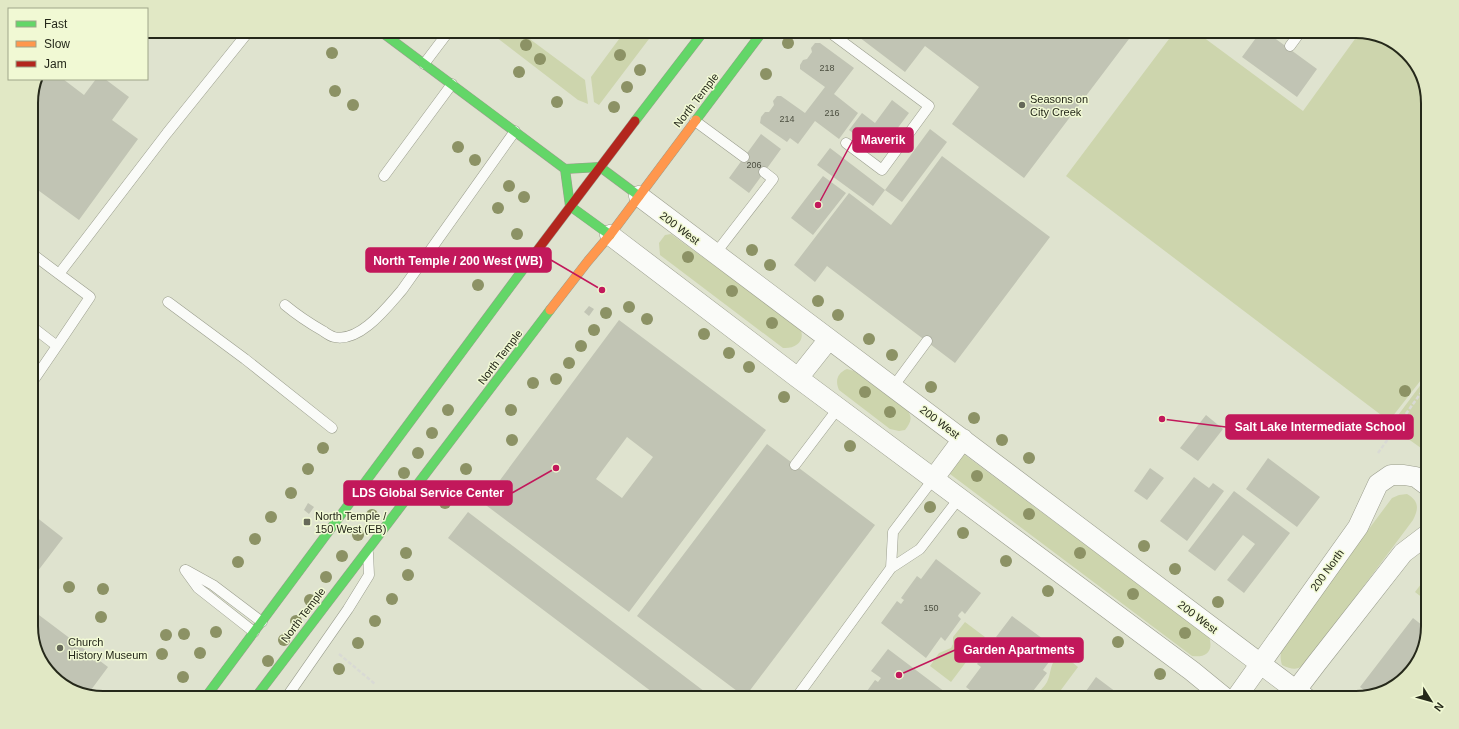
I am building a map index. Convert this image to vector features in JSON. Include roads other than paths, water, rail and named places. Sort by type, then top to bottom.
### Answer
[{"type":"main road","points":[[389,38],[565,170],[600,167]]},
{"type":"main road","points":[[209,691],[570,206],[699,38]]},
{"type":"main road","name":"North Temple","points":[[260,691],[588,261],[610,235],[758,38]]},
{"type":"main road","name":"200 West","points":[[600,167],[639,196]]},
{"type":"main road","points":[[565,170],[570,206],[610,235]]},
{"type":"street","name":"200 West","points":[[639,196],[1260,663],[1293,691]]},
{"type":"street","points":[[610,235],[798,378],[960,497],[1217,691]]},
{"type":"street","points":[[798,378],[828,339]]},
{"type":"street","points":[[934,478],[962,439]]},
{"type":"street","name":"200 North","points":[[1241,691],[1358,527],[1378,484],[1391,475],[1404,475],[1416,478],[1421,481]]},
{"type":"street","points":[[1300,691],[1316,664],[1404,553],[1421,544]]},
{"type":"lane","points":[[59,274],[172,126],[243,38]]},
{"type":"lane","points":[[424,64],[444,38]]},
{"type":"lane","points":[[837,38],[929,106],[882,170],[846,143]]},
{"type":"lane","points":[[1290,46],[1296,38]]},
{"type":"lane","points":[[384,176],[452,84]]},
{"type":"lane","points":[[695,122],[744,158]]},
{"type":"lane","points":[[284,305],[304,320],[333,337],[346,337],[359,333],[386,308],[402,290],[515,131]]},
{"type":"lane","points":[[715,254],[773,179],[764,172]]},
{"type":"lane","points":[[38,258],[90,297],[38,374]]},
{"type":"lane","points":[[168,302],[245,359],[332,428]]},
{"type":"lane","points":[[38,331],[57,346]]},
{"type":"lane","points":[[893,387],[927,341]]},
{"type":"lane","points":[[795,465],[839,407]]},
{"type":"lane","points":[[891,568],[893,532],[934,478]]},
{"type":"lane","points":[[801,691],[891,568],[920,549],[960,497]]},
{"type":"lane","points":[[291,691],[348,609],[369,575],[368,550]]},
{"type":"lane","points":[[254,632],[198,588],[185,570],[214,586],[262,622]]},
{"type":"place","name":"Seasons on City Creek","points":[[1022,105]]},
{"type":"place","name":"Maverik","points":[[818,205]]},
{"type":"place","name":"North Temple / 200 West (WB)","points":[[602,290]]},
{"type":"place","name":"Salt Lake Intermediate School","points":[[1162,419]]},
{"type":"place","name":"LDS Global Service Center","points":[[556,468]]},
{"type":"place","name":"North Temple / 150 West (EB)","points":[[307,522]]},
{"type":"place","name":"Church History Museum","points":[[60,648]]},
{"type":"place","name":"Garden Apartments","points":[[899,675]]}]
